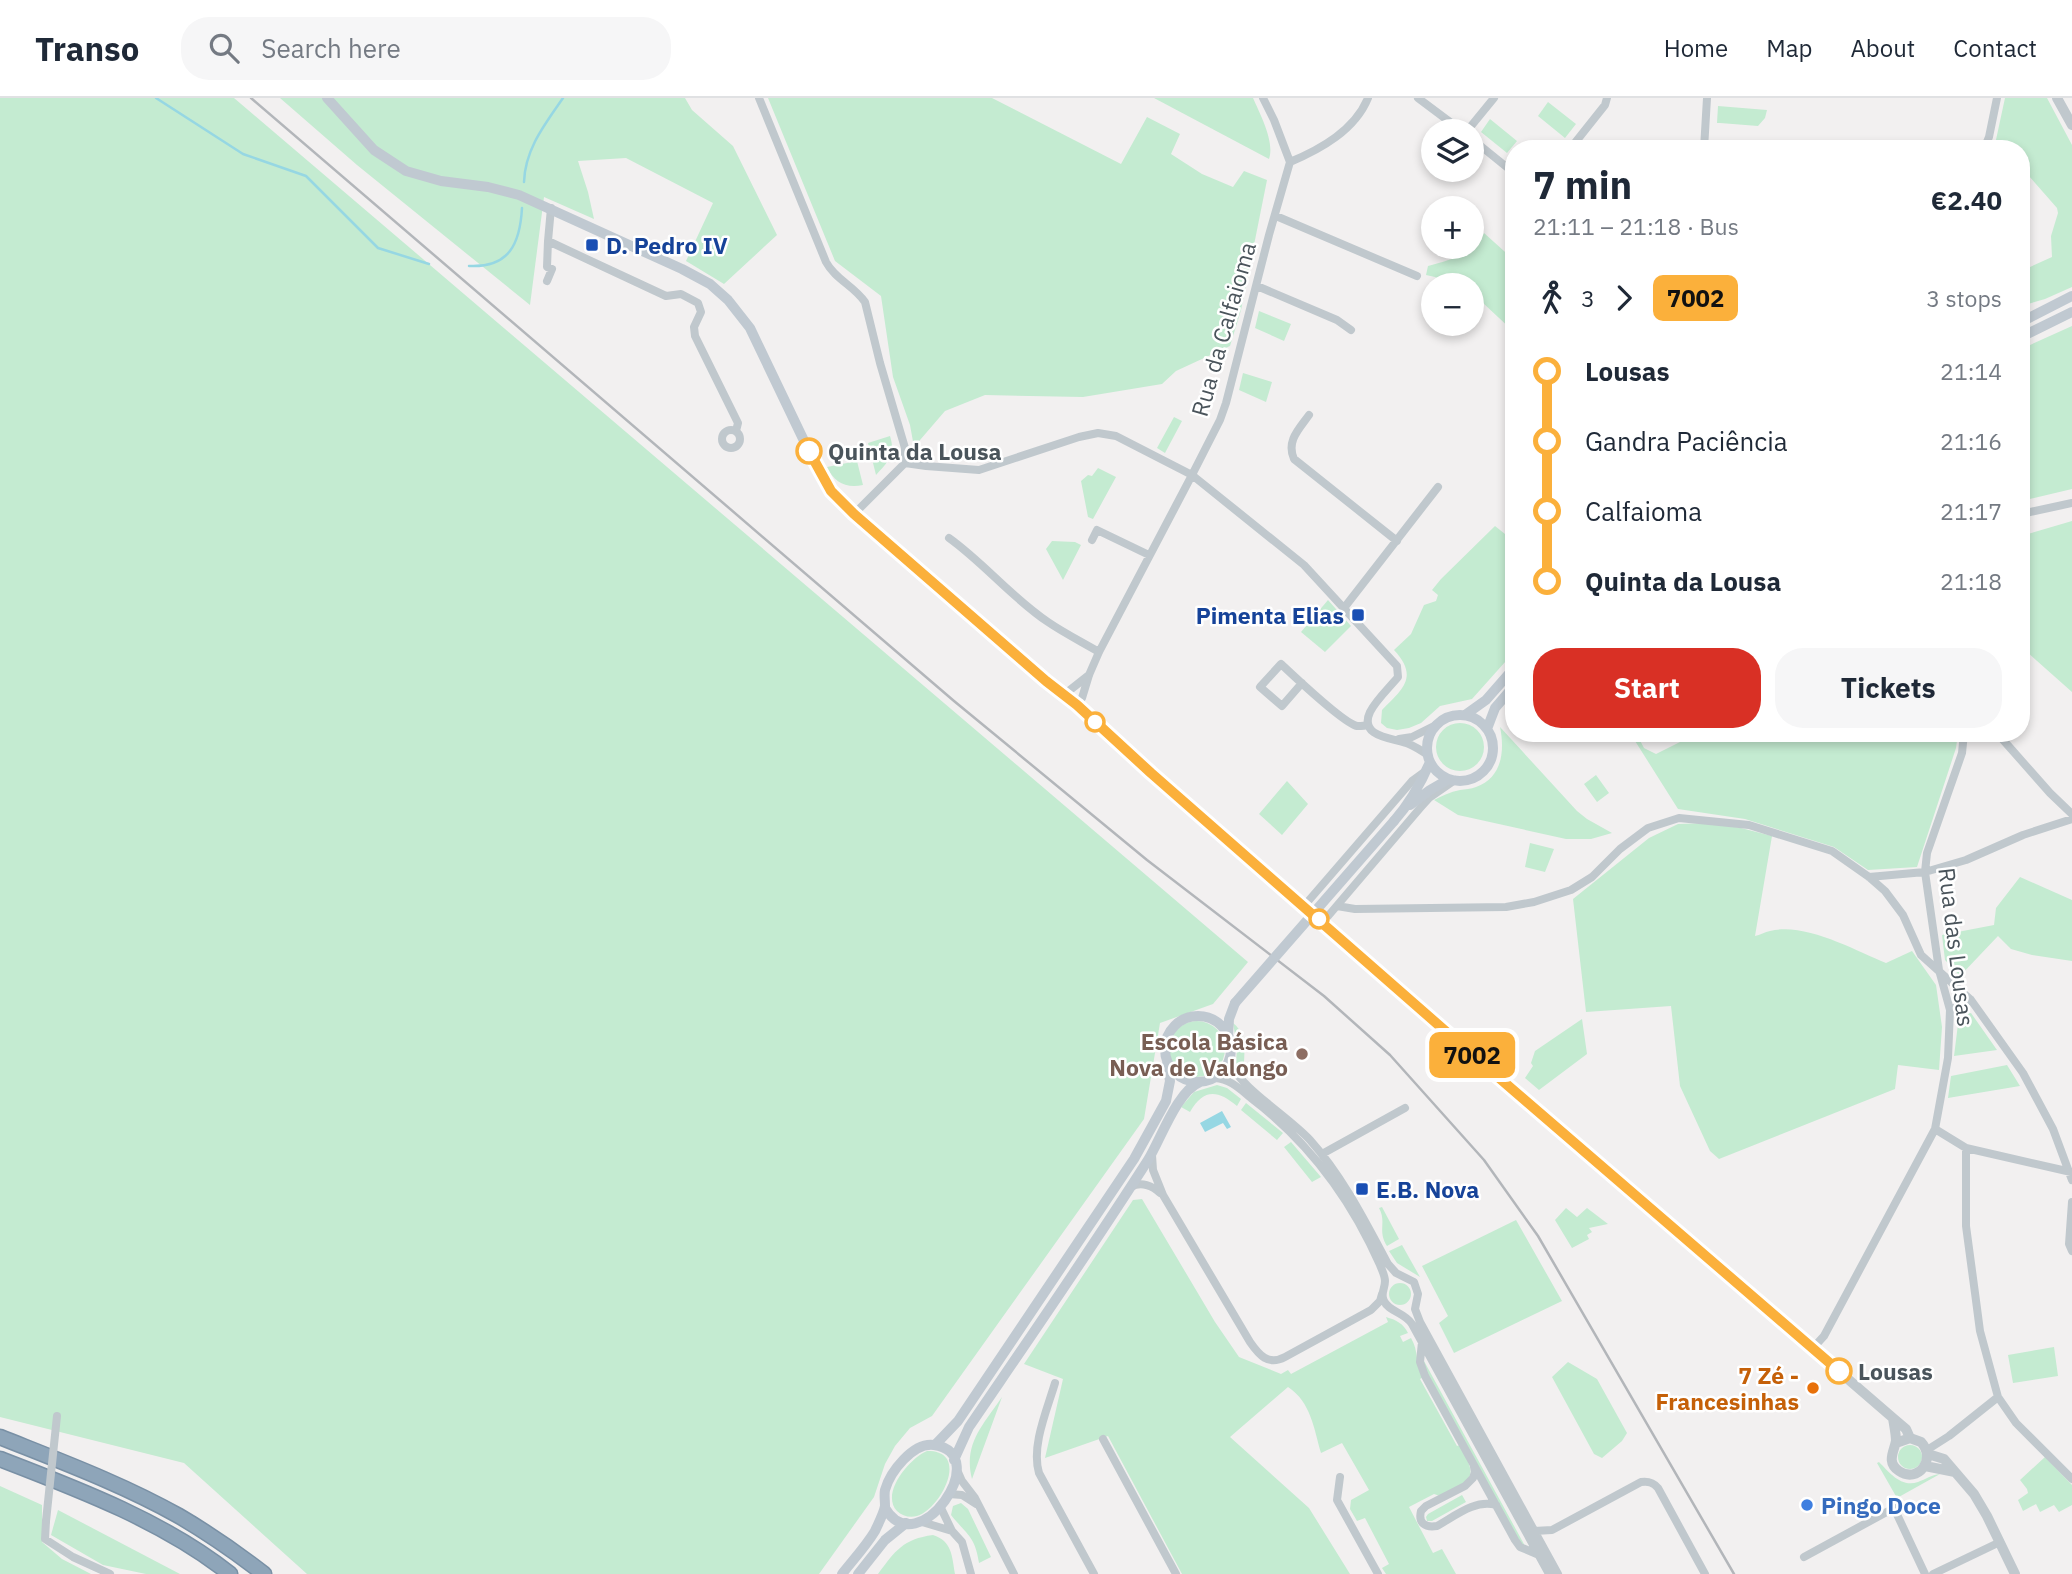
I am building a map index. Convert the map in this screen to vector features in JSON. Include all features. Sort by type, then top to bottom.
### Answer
[{"type":"highway","points":[[0,1437],[114,1484],[180,1516],[264,1574]]},
{"type":"highway","points":[[0,1459],[58,1481],[121,1510],[171,1535],[230,1574]]},
{"type":"main road","points":[[327,98],[374,150],[391,163],[415,174],[441,181],[488,187],[519,195],[710,284],[728,300],[750,328],[818,470],[831,491],[854,514]]},
{"type":"main road","points":[[2030,317],[2072,296]]},
{"type":"main road","points":[[2030,333],[2072,312]]},
{"type":"main road","points":[[1403,811],[1428,763],[1427,743],[1436,726],[1446,718],[1465,715],[1486,700],[1505,678]]},
{"type":"main road","points":[[1487,729],[1495,708],[1505,697]]},
{"type":"main road","points":[[1206,1017],[1235,1003],[1403,811],[1430,790],[1452,780],[1474,778],[1488,765],[1493,747],[1487,729],[1478,720],[1465,715]]},
{"type":"main road","points":[[1428,763],[1452,780]]},
{"type":"main road","points":[[954,1460],[969,1427],[1128,1189],[1139,1181],[1181,1098],[1192,1085],[1215,1077],[1223,1071],[1231,1051],[1229,1018],[1235,1003]]},
{"type":"main road","points":[[935,1445],[958,1421],[1130,1166],[1166,1101],[1170,1081],[1164,1053],[1169,1031],[1176,1023],[1197,1016],[1218,1022],[1228,1036]]},
{"type":"main road","points":[[1167,1064],[1183,1079],[1200,1082]]},
{"type":"main road","points":[[842,1574],[874,1531],[885,1508],[884,1492],[896,1470],[916,1449],[927,1445],[935,1445],[950,1453],[958,1472],[956,1481],[940,1506],[922,1522],[906,1523],[892,1518],[885,1508]]},
{"type":"main road","points":[[858,1574],[886,1540],[906,1523]]},
{"type":"street","points":[[759,98],[826,262],[831,271],[865,302],[905,448],[905,463],[854,514],[1077,705],[1483,1064],[1813,1348],[1906,1430],[1910,1438]]},
{"type":"street","points":[[1263,98],[1290,162],[1329,142],[1348,128],[1368,98]]},
{"type":"street","points":[[1418,98],[1447,119]]},
{"type":"street","points":[[1475,119],[1494,98]]},
{"type":"street","points":[[1577,140],[1605,105],[1607,98]]},
{"type":"street","points":[[1705,140],[1707,98]]},
{"type":"street","points":[[2057,98],[2072,125]]},
{"type":"street","points":[[1986,140],[1996,102]]},
{"type":"street","points":[[1484,149],[1505,166]]},
{"type":"street","name":"Rua da Calfaioma","points":[[1077,705],[1082,698],[1088,675],[1220,420],[1290,162]]},
{"type":"street","points":[[547,281],[552,270],[547,267],[551,208]]},
{"type":"street","points":[[1276,216],[1417,276]]},
{"type":"street","points":[[548,241],[666,296],[681,294],[698,303],[701,312],[694,327],[695,336],[738,423],[736,431]]},
{"type":"street","points":[[1257,286],[1337,320],[1351,330]]},
{"type":"street","points":[[1309,415],[1293,437],[1290,451],[1294,459],[1397,541]]},
{"type":"street","points":[[905,463],[979,470],[1079,437],[1098,433],[1116,436],[1192,475],[1304,565],[1397,666],[1398,677],[1369,713],[1368,726],[1381,737],[1412,745],[1428,763],[1304,906]]},
{"type":"street","points":[[1344,608],[1438,487]]},
{"type":"street","points":[[2030,512],[2072,503]]},
{"type":"street","points":[[1092,540],[1097,530],[1149,555]]},
{"type":"street","points":[[949,538],[1046,622],[1100,652]]},
{"type":"street","points":[[1302,683],[1282,706],[1260,687],[1281,664],[1348,722],[1357,726],[1368,726]]},
{"type":"street","name":"Rua da Calfaioma","points":[[1065,696],[1088,675]]},
{"type":"street","points":[[1396,739],[1412,737],[1436,726]]},
{"type":"street","name":"Rua das Lousas","points":[[1813,1348],[1824,1336],[1935,1129],[1948,1058],[1950,1010],[1939,970],[1925,872],[1927,853],[1962,753],[1963,742]]},
{"type":"street","points":[[1869,877],[1925,872],[1966,859],[2072,817],[2005,742]]},
{"type":"street","points":[[1323,922],[1420,807],[1452,780]]},
{"type":"street","points":[[1337,906],[1355,909],[1507,907],[1534,902],[1570,890],[1591,877],[1620,849],[1648,828],[1679,818],[1760,828],[1832,851],[1885,891],[1903,915],[1922,955],[1970,1000],[2023,1073],[2053,1129],[2071,1175]]},
{"type":"street","points":[[1950,1010],[1970,1000]]},
{"type":"street","points":[[1229,1061],[1237,1076],[1293,1123],[1322,1154],[1343,1183],[1388,1264],[1396,1273],[1410,1278],[1417,1288],[1418,1294],[1410,1309],[1371,1310]]},
{"type":"street","points":[[1152,1152],[1153,1170],[1163,1195],[1258,1354],[1274,1361],[1287,1356],[1371,1310],[1380,1301],[1385,1279],[1380,1264],[1331,1179],[1283,1124],[1229,1081],[1215,1077]]},
{"type":"street","points":[[1322,1154],[1405,1108]]},
{"type":"street","points":[[1935,1129],[1966,1148],[2071,1175]]},
{"type":"street","points":[[1966,1148],[1966,1226],[1980,1331],[1998,1397],[2016,1423],[2072,1479]]},
{"type":"street","points":[[1130,1166],[1139,1181],[1163,1195]]},
{"type":"street","points":[[2072,1202],[2069,1244],[2072,1251]]},
{"type":"street","points":[[1404,1276],[1393,1277],[1383,1289],[1384,1301],[1409,1319],[1549,1574]]},
{"type":"street","points":[[1414,1305],[1420,1322],[1558,1574]]},
{"type":"street","points":[[1422,1342],[1421,1369],[1496,1506],[1520,1547],[1539,1555]]},
{"type":"street","points":[[1055,1383],[1037,1448],[1036,1462],[1039,1473],[1094,1574]]},
{"type":"street","points":[[1923,1468],[1927,1452],[1998,1397]]},
{"type":"street","points":[[57,1416],[45,1539],[73,1558],[110,1574]]},
{"type":"street","points":[[1894,1419],[1896,1443],[1891,1454],[1893,1464],[1900,1472],[1911,1474],[1923,1468],[1955,1472]]},
{"type":"street","points":[[1896,1443],[1910,1438],[1921,1442],[1927,1452],[1944,1459],[1974,1494],[2015,1574]]},
{"type":"street","points":[[1103,1439],[1176,1574]]},
{"type":"street","points":[[1473,1464],[1475,1472],[1470,1482],[1426,1506],[1420,1511],[1421,1521],[1424,1526],[1437,1526],[1476,1504],[1489,1503],[1496,1506]]},
{"type":"street","points":[[958,1472],[975,1498],[1014,1574]]},
{"type":"street","points":[[1340,1477],[1338,1500],[1378,1574]]},
{"type":"street","points":[[1534,1531],[1552,1530],[1647,1481],[1658,1488],[1705,1574]]},
{"type":"street","points":[[949,1494],[962,1495],[978,1506]]},
{"type":"street","points":[[940,1506],[952,1531],[962,1542],[971,1574]]},
{"type":"street","points":[[1804,1557],[1894,1508],[1925,1574]]},
{"type":"street","points":[[922,1522],[952,1531]]},
{"type":"street","points":[[1933,1574],[2000,1542]]},
{"type":"green space","points":[[0,98],[234,98],[1248,962],[1213,1004],[1160,1023],[1144,1119],[932,1416],[910,1428],[895,1446],[885,1464],[874,1497],[819,1574],[307,1574],[184,1463],[0,1417]]},
{"type":"green space","points":[[280,98],[685,98],[692,110],[733,146],[777,235],[724,284],[686,261],[713,203],[626,158],[578,161],[594,219],[544,197],[530,305],[357,165]]},
{"type":"green space","points":[[768,98],[992,98],[1121,164],[1147,117],[1180,134],[1171,154],[1202,174],[1233,187],[1244,171],[1267,180],[1241,310],[1230,346],[1176,371],[1162,384],[1083,397],[985,395],[945,411],[914,447],[910,425],[893,377],[881,296],[835,261]]},
{"type":"green space","points":[[1154,98],[1253,98],[1268,136],[1269,159]]},
{"type":"green space","points":[[2005,98],[2047,98],[2072,145],[2072,287],[2030,303],[2030,267],[2052,257],[2051,236],[2057,208],[2030,177],[2030,140],[1996,140]]},
{"type":"green space","points":[[1548,102],[1576,124],[1565,138],[1538,116]]},
{"type":"green space","points":[[1718,106],[1767,110],[1765,118],[1758,126],[1717,123]]},
{"type":"green space","points":[[1490,119],[1516,140],[1505,140],[1505,151],[1484,134],[1484,128]]},
{"type":"green space","points":[[1484,233],[1505,252],[1505,324],[1484,304],[1484,273],[1426,273],[1428,266],[1446,261],[1484,259]]},
{"type":"green space","points":[[1259,311],[1291,324],[1284,341],[1255,328]]},
{"type":"green space","points":[[2072,326],[2072,489],[2030,499],[2030,345]]},
{"type":"green space","points":[[1243,373],[1272,382],[1266,402],[1239,390]]},
{"type":"green space","points":[[1174,417],[1182,421],[1165,453],[1157,448]]},
{"type":"green space","points":[[890,436],[891,453],[876,475],[868,443]]},
{"type":"green space","points":[[857,461],[863,485],[841,483],[827,467]]},
{"type":"green space","points":[[1098,468],[1116,477],[1093,519],[1088,517],[1081,481],[1088,475],[1092,476]]},
{"type":"green space","points":[[2072,521],[2072,692],[2030,655],[2030,533]]},
{"type":"green space","points":[[1495,526],[1505,534],[1505,662],[1472,699],[1440,706],[1421,723],[1409,728],[1387,728],[1381,723],[1382,710],[1402,689],[1407,675],[1402,659],[1394,650],[1411,634],[1424,605],[1436,601],[1438,595],[1432,590]]},
{"type":"green space","points":[[1052,541],[1075,542],[1081,545],[1063,580],[1046,549]]},
{"type":"green space","points":[[1328,600],[1351,626],[1325,652],[1301,632]]},
{"type":"green space","points":[[1460,723],[1477,730],[1484,747],[1477,764],[1460,771],[1443,764],[1436,747],[1443,730]]},
{"type":"green space","points":[[1500,727],[1505,732],[1505,742],[1514,742],[1577,811],[1612,833],[1591,839],[1566,839],[1458,815],[1434,800],[1485,783],[1500,763]]},
{"type":"green space","points":[[1636,742],[1641,742],[1644,748],[1656,754],[1680,742],[1957,742],[1917,867],[1868,870],[1834,847],[1745,819],[1678,809]]},
{"type":"green space","points":[[1596,775],[1609,793],[1597,802],[1584,784]]},
{"type":"green space","points":[[1287,781],[1308,804],[1282,835],[1259,814]]},
{"type":"green space","points":[[1708,823],[1772,836],[1755,936],[1784,929],[1798,930],[1829,939],[1886,963],[1912,951],[1936,985],[1942,1027],[1939,1070],[1898,1065],[1895,1089],[1719,1159],[1710,1151],[1680,1086],[1671,1006],[1586,1012],[1573,899],[1649,838],[1678,824]]},
{"type":"green space","points":[[1530,843],[1554,849],[1545,872],[1525,867]]},
{"type":"green space","points":[[2020,877],[2072,900],[2072,961],[2011,949],[1998,936],[1960,976],[1945,960],[1942,935],[1994,925],[1996,908]]},
{"type":"green space","points":[[1971,1013],[1997,1050],[1954,1056],[1959,1016]]},
{"type":"green space","points":[[1582,1019],[1587,1054],[1539,1090],[1525,1078],[1533,1066],[1531,1063],[1535,1051]]},
{"type":"green space","points":[[1197,1021],[1208,1023],[1217,1029],[1223,1038],[1223,1060],[1217,1069],[1208,1075],[1197,1077],[1186,1075],[1177,1069],[1171,1060],[1169,1049],[1171,1038],[1177,1029],[1186,1023]]},
{"type":"green space","points":[[1233,1023],[1242,1036],[1244,1062],[1256,1072],[1251,1079],[1236,1064],[1237,1046]]},
{"type":"green space","points":[[2007,1065],[2020,1086],[1948,1098],[1951,1076]]},
{"type":"green space","points":[[1217,1085],[1227,1088],[1241,1099],[1237,1106],[1217,1094],[1211,1094],[1200,1099],[1190,1112],[1181,1107],[1194,1092]]},
{"type":"green space","points":[[1246,1103],[1283,1133],[1277,1140],[1241,1110]]},
{"type":"green space","points":[[1291,1142],[1321,1177],[1312,1182],[1284,1147]]},
{"type":"green space","points":[[1142,1199],[1215,1322],[1239,1357],[1281,1374],[1288,1370],[1291,1374],[1388,1322],[1386,1317],[1404,1327],[1408,1333],[1400,1336],[1403,1342],[1411,1338],[1423,1377],[1420,1379],[1469,1465],[1469,1477],[1465,1482],[1440,1496],[1434,1494],[1409,1507],[1433,1553],[1442,1549],[1456,1574],[1386,1574],[1382,1568],[1389,1564],[1365,1518],[1357,1521],[1350,1509],[1351,1500],[1369,1490],[1342,1443],[1321,1453],[1307,1408],[1288,1387],[1230,1437],[1309,1508],[1350,1574],[1182,1574],[1108,1436],[1045,1458],[1063,1379],[1024,1364],[1133,1200]]},
{"type":"green space","points":[[1382,1207],[1399,1239],[1387,1246],[1379,1208]]},
{"type":"green space","points":[[1566,1208],[1577,1217],[1587,1208],[1608,1224],[1589,1228],[1592,1232],[1587,1235],[1589,1239],[1572,1248],[1555,1220]]},
{"type":"green space","points":[[1516,1220],[1562,1301],[1454,1353],[1439,1323],[1448,1316],[1422,1266]]},
{"type":"green space","points":[[1402,1245],[1420,1277],[1397,1263],[1389,1251]]},
{"type":"green space","points":[[1400,1283],[1408,1286],[1411,1294],[1408,1302],[1400,1305],[1392,1302],[1389,1294],[1392,1286]]},
{"type":"green space","points":[[2054,1347],[2058,1376],[2013,1383],[2008,1355]]},
{"type":"green space","points":[[1424,1361],[1525,1546],[1520,1543],[1424,1368]]},
{"type":"green space","points":[[1568,1362],[1597,1379],[1627,1433],[1622,1441],[1602,1458],[1594,1454],[1552,1377]]},
{"type":"green space","points":[[1002,1397],[972,1479],[970,1455],[976,1435]]},
{"type":"green space","points":[[1905,1445],[1915,1445],[1922,1452],[1922,1462],[1915,1469],[1905,1469],[1898,1462],[1898,1452]]},
{"type":"green space","points":[[927,1451],[940,1453],[947,1460],[950,1469],[947,1481],[935,1503],[917,1516],[909,1517],[897,1511],[892,1495],[906,1468]]},
{"type":"green space","points":[[2045,1457],[2072,1485],[2072,1505],[2059,1512],[2054,1505],[2040,1512],[2036,1504],[2023,1511],[2018,1500],[2028,1493],[2020,1480]]},
{"type":"green space","points":[[1877,1463],[1896,1478],[1906,1483],[1918,1482],[1940,1474],[1897,1498]]},
{"type":"green space","points":[[0,1486],[42,1505],[42,1542],[62,1559],[91,1574],[0,1574]]},
{"type":"green space","points":[[1462,1495],[1466,1502],[1432,1521],[1427,1521],[1428,1514]]},
{"type":"green space","points":[[961,1503],[968,1509],[991,1557],[979,1563],[973,1541],[951,1515],[953,1506]]},
{"type":"green space","points":[[58,1510],[180,1574],[146,1574],[103,1565],[51,1535]]},
{"type":"green space","points":[[933,1535],[948,1545],[955,1574],[878,1574],[901,1547]]},
{"type":"water","points":[[1222,1111],[1231,1127],[1227,1129],[1223,1123],[1205,1132],[1200,1123]]},
{"type":"waterway","points":[[156,98],[243,154],[306,176],[378,248],[429,264]]},
{"type":"waterway","points":[[524,182],[532,148],[563,98]]},
{"type":"waterway","points":[[469,266],[494,263],[510,251],[518,233],[522,208]]},
{"type":"railway","points":[[251,98],[954,701],[1147,860],[1324,996],[1390,1055],[1484,1160],[1538,1236],[1734,1574]]},
{"type":"bus line","name":"7002","points":[[809,451],[831,491],[854,514],[1077,705],[1483,1064],[1839,1371]]},
{"type":"place","name":"D. Pedro IV","points":[[592,245]]},
{"type":"place","name":"Quinta da Lousa","points":[[809,451]]},
{"type":"place","name":"Pimenta Elias","points":[[1358,615]]},
{"type":"place","name":"Escola Básica Nova de Valongo","points":[[1302,1054]]},
{"type":"place","name":"E.B. Nova","points":[[1362,1189]]},
{"type":"place","name":"Lousas","points":[[1839,1371]]},
{"type":"place","name":"7 Zé - Francesinhas","points":[[1813,1388]]},
{"type":"place","name":"Pingo Doce","points":[[1807,1505]]}]
